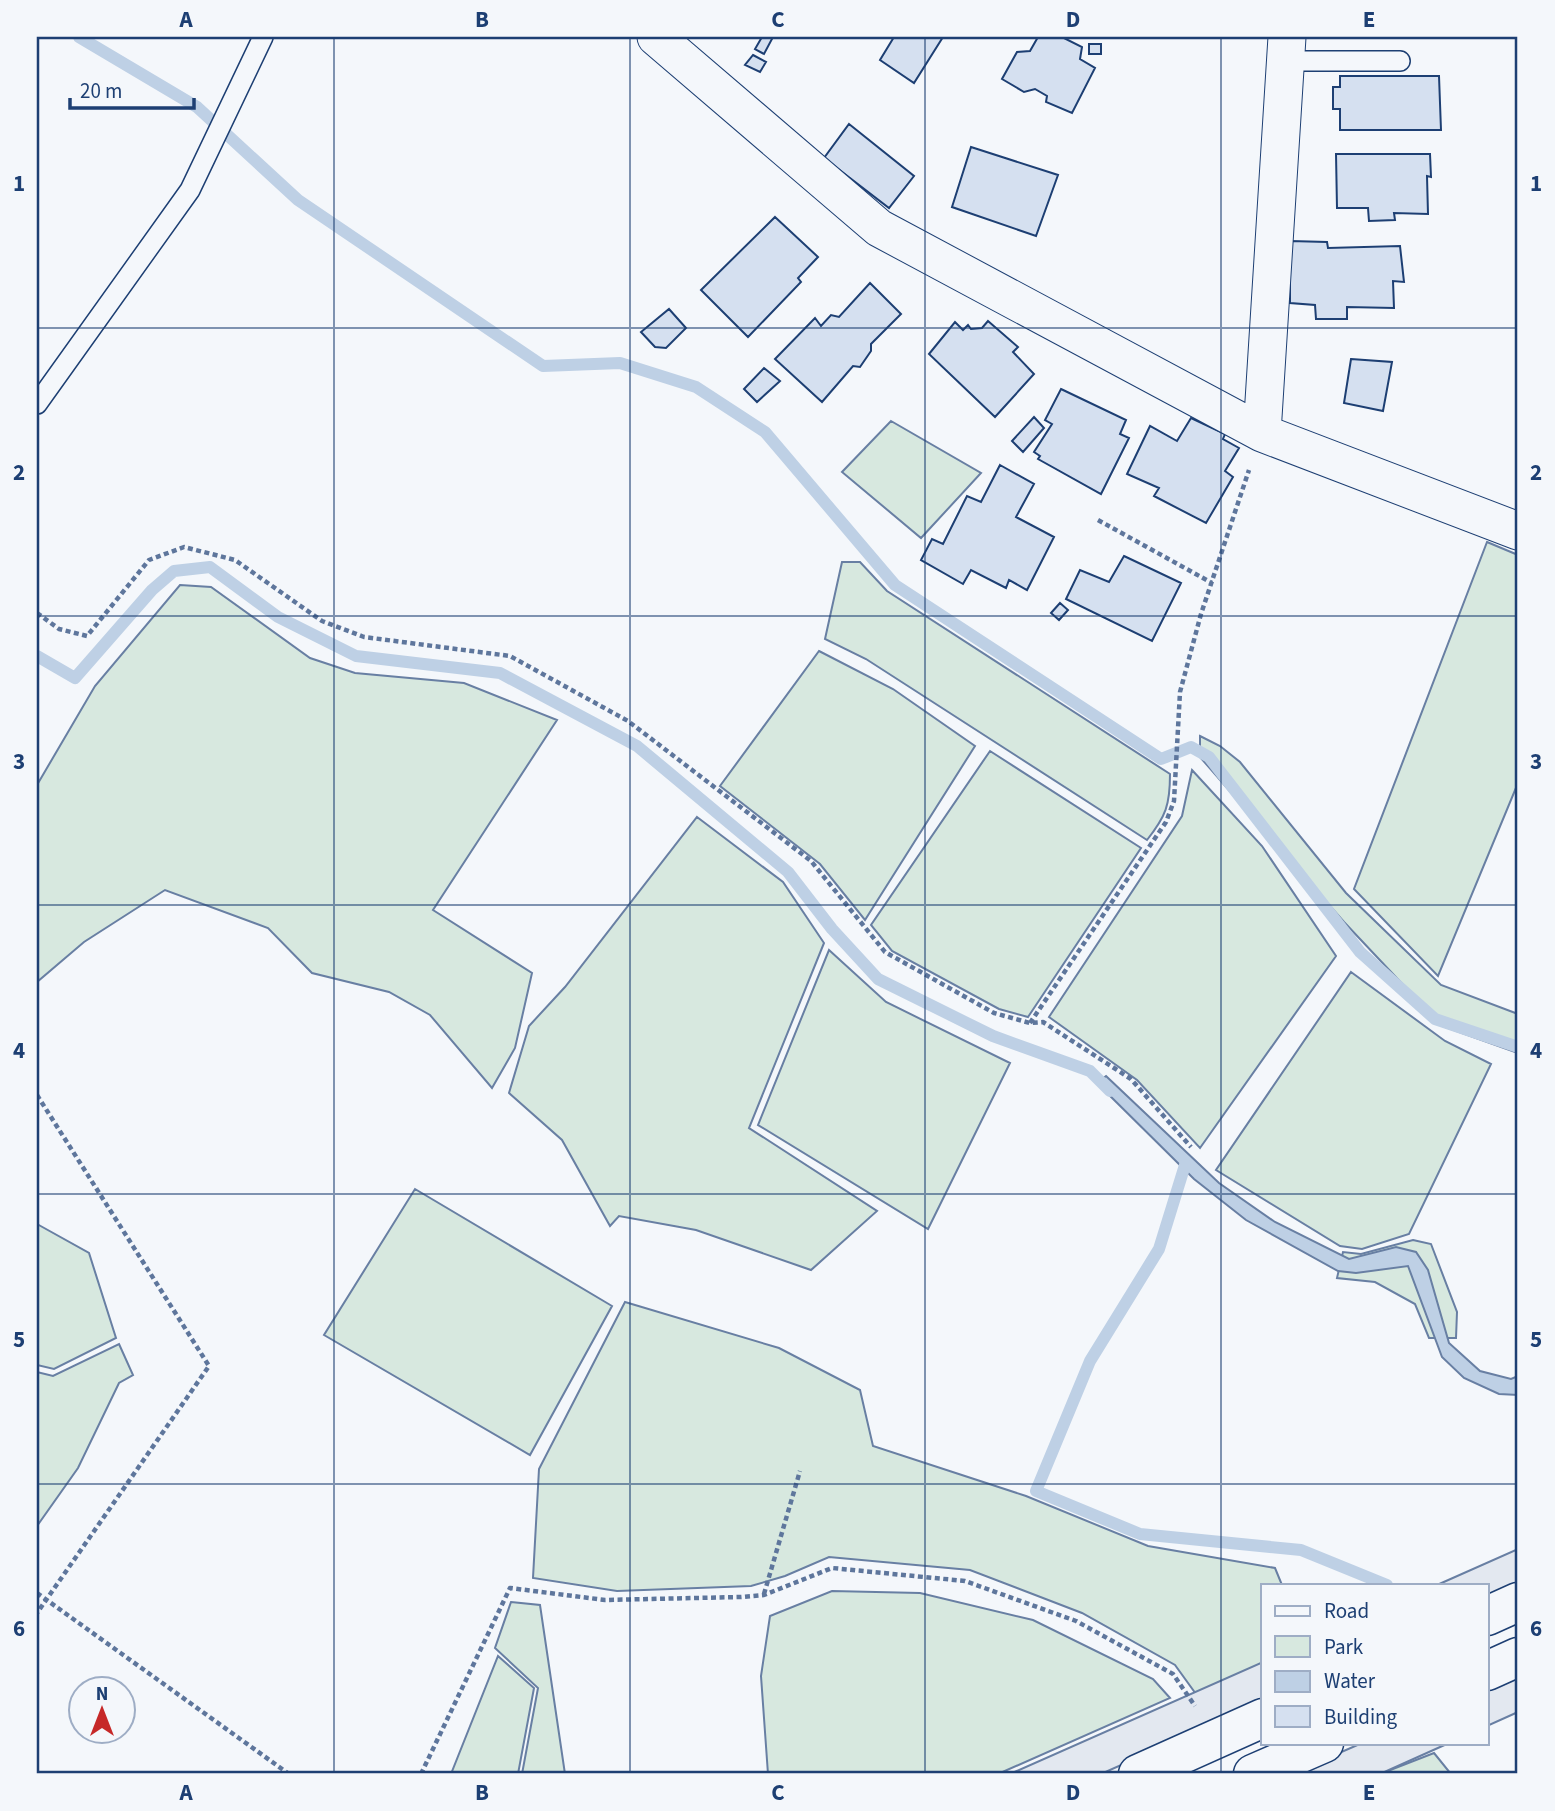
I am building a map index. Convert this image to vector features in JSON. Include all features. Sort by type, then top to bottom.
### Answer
[{"type":"highway","points":[[1488,1616],[1518,1602]]},
{"type":"highway","points":[[1488,1671],[1518,1657]]},
{"type":"highway","points":[[1138,1774],[1261,1719]]},
{"type":"highway","points":[[1253,1774],[1322,1744]]},
{"type":"street","points":[[656,37],[879,228],[1262,433],[1518,531]]},
{"type":"street","points":[[1262,433],[1285,49]]},
{"type":"lane","points":[[37,404],[190,190],[263,37]]},
{"type":"lane","points":[[1285,49],[1400,61]]},
{"type":"path","points":[[1030,1023],[1166,822],[1174,801],[1180,692],[1212,583],[1262,433]]},
{"type":"path","points":[[1098,520],[1212,583]]},
{"type":"path","points":[[37,613],[59,629],[86,636],[149,560],[184,547],[235,560],[322,621],[364,637],[509,656],[628,720],[811,861],[885,952],[994,1013],[1030,1023],[1043,1022],[1130,1079],[1191,1147]]},
{"type":"path","points":[[37,1095],[209,1366],[37,1613]]},
{"type":"path","points":[[764,1595],[800,1471]]},
{"type":"path","points":[[421,1774],[509,1588],[605,1600],[741,1597],[764,1595],[832,1568],[965,1581],[1076,1621],[1173,1674],[1197,1710]]},
{"type":"path","points":[[37,1593],[289,1774]]},
{"type":"green space","points":[[891,421],[981,473],[921,538],[842,472]]},
{"type":"green space","points":[[1487,542],[1518,555],[1518,783],[1438,976],[1354,889]]},
{"type":"green space","points":[[842,562],[860,562],[887,591],[1170,774],[1166,810],[1147,840],[866,659],[825,639]]},
{"type":"green space","points":[[180,585],[211,587],[310,658],[355,673],[464,683],[557,720],[433,910],[532,973],[515,1048],[492,1088],[430,1015],[389,992],[312,973],[268,928],[165,890],[84,942],[37,982],[37,785],[95,686]]},
{"type":"green space","points":[[819,651],[893,689],[975,746],[865,920],[820,864],[720,786]]},
{"type":"green space","points":[[1200,736],[1220,746],[1240,762],[1346,893],[1441,985],[1518,1014],[1518,1053],[1442,1026],[1344,922],[1200,757]]},
{"type":"green space","points":[[990,751],[1141,848],[1028,1017],[999,1009],[892,951],[871,925]]},
{"type":"green space","points":[[1192,770],[1262,846],[1336,956],[1200,1148],[1137,1080],[1049,1017],[1182,816]]},
{"type":"green space","points":[[697,817],[783,882],[824,943],[749,1128],[877,1211],[811,1270],[696,1230],[619,1216],[610,1226],[562,1140],[509,1093],[529,1026],[565,987]]},
{"type":"green space","points":[[829,950],[886,1002],[1010,1063],[928,1229],[758,1125]]},
{"type":"green space","points":[[1351,972],[1445,1041],[1491,1064],[1409,1234],[1362,1249],[1340,1246],[1216,1170]]},
{"type":"green space","points":[[415,1189],[612,1306],[530,1455],[324,1335]]},
{"type":"green space","points":[[37,1224],[89,1253],[116,1338],[54,1369],[37,1365]]},
{"type":"green space","points":[[1413,1240],[1431,1244],[1457,1312],[1456,1338],[1429,1338],[1415,1304],[1375,1282],[1337,1278],[1343,1252],[1361,1254]]},
{"type":"green space","points":[[625,1302],[779,1348],[860,1390],[873,1446],[1026,1496],[1148,1546],[1275,1568],[1282,1584],[1261,1584],[1261,1666],[1196,1694],[1175,1665],[1082,1613],[970,1570],[829,1557],[785,1576],[751,1586],[617,1591],[533,1578],[539,1469]]},
{"type":"green space","points":[[119,1344],[133,1375],[119,1383],[78,1468],[37,1526],[37,1372],[53,1376]]},
{"type":"green space","points":[[832,1591],[920,1593],[1033,1620],[1153,1679],[1170,1698],[998,1774],[768,1774],[761,1676],[770,1616]]},
{"type":"green space","points":[[511,1602],[540,1605],[565,1774],[522,1774],[538,1688],[495,1648]]},
{"type":"green space","points":[[498,1656],[534,1688],[518,1774],[451,1774]]},
{"type":"green space","points":[[1434,1753],[1451,1774],[1380,1774]]},
{"type":"shaded area","points":[[1518,1549],[1518,1588],[1488,1602],[1488,1584],[1439,1584]]},
{"type":"shaded area","points":[[1261,1663],[1261,1703],[1101,1774],[1010,1774]]},
{"type":"shaded area","points":[[1518,1673],[1518,1712],[1488,1726],[1488,1687]]},
{"type":"shaded area","points":[[1360,1744],[1447,1744],[1380,1774],[1291,1774]]},
{"type":"water","points":[[1106,1076],[1219,1183],[1275,1222],[1349,1259],[1396,1247],[1416,1252],[1428,1270],[1449,1343],[1480,1371],[1511,1379],[1518,1376],[1518,1395],[1499,1394],[1464,1378],[1442,1357],[1408,1266],[1356,1273],[1338,1271],[1246,1220],[1194,1179],[1097,1083]]},
{"type":"building","points":[[762,37],[773,37],[764,54],[755,49]]},
{"type":"building","points":[[894,37],[943,37],[914,83],[880,60]]},
{"type":"building","points":[[1038,37],[1062,37],[1082,47],[1080,59],[1095,68],[1072,113],[1046,102],[1047,96],[1035,89],[1024,92],[1002,79],[1017,52],[1030,51]]},
{"type":"building","points":[[1089,44],[1101,44],[1101,54],[1089,54]]},
{"type":"building","points":[[753,55],[766,62],[760,72],[745,65]]},
{"type":"building","points":[[1340,76],[1439,76],[1441,130],[1340,130],[1340,109],[1333,109],[1333,87],[1340,87]]},
{"type":"building","points":[[849,124],[914,176],[889,208],[824,158]]},
{"type":"building","points":[[971,147],[1058,175],[1036,236],[952,207]]},
{"type":"building","points":[[1336,154],[1430,154],[1431,177],[1427,176],[1428,214],[1394,213],[1395,220],[1369,221],[1368,208],[1337,208]]},
{"type":"building","points":[[775,217],[818,257],[798,278],[801,282],[748,337],[701,290]]},
{"type":"building","points":[[1290,241],[1327,242],[1328,248],[1400,246],[1404,282],[1393,281],[1394,308],[1347,307],[1347,319],[1316,319],[1315,305],[1290,303]]},
{"type":"building","points":[[870,283],[901,314],[871,344],[871,351],[860,367],[853,366],[822,402],[775,359],[815,318],[821,326],[831,315],[839,317]]},
{"type":"building","points":[[669,309],[686,328],[666,348],[655,347],[641,332]]},
{"type":"building","points":[[988,321],[1018,347],[1013,352],[1034,374],[995,417],[929,354],[955,322],[963,330],[968,325],[971,329],[982,328]]},
{"type":"building","points":[[1351,359],[1392,362],[1383,411],[1344,403]]},
{"type":"building","points":[[764,368],[780,381],[757,402],[744,389]]},
{"type":"building","points":[[1061,389],[1126,420],[1120,434],[1129,438],[1101,494],[1038,459],[1040,456],[1034,452],[1052,424],[1045,420]]},
{"type":"building","points":[[1034,417],[1044,428],[1023,452],[1012,441]]},
{"type":"building","points":[[1191,418],[1225,434],[1223,439],[1239,448],[1225,471],[1233,477],[1206,523],[1154,496],[1159,488],[1127,474],[1150,426],[1177,441]]},
{"type":"building","points":[[1000,465],[1034,484],[1016,517],[1054,537],[1027,590],[1009,580],[1006,588],[971,570],[963,584],[921,560],[932,539],[943,544],[967,496],[981,502]]},
{"type":"building","points":[[1124,556],[1181,583],[1152,641],[1066,599],[1080,570],[1109,582]]},
{"type":"building","points":[[1060,603],[1068,610],[1059,620],[1051,613]]},
{"type":"waterway","points":[[79,37],[197,107],[298,200],[543,366],[620,363],[696,387],[765,432],[895,585],[1161,759],[1191,747],[1209,757],[1360,952],[1435,1019],[1518,1047]]},
{"type":"waterway","points":[[37,656],[75,678],[152,590],[174,571],[210,567],[278,617],[356,656],[500,673],[637,746],[788,872],[832,929],[878,979],[993,1036],[1090,1071],[1110,1091]]},
{"type":"waterway","points":[[1185,1165],[1159,1249],[1090,1361],[1036,1491],[1140,1534],[1301,1550],[1385,1584]]}]
